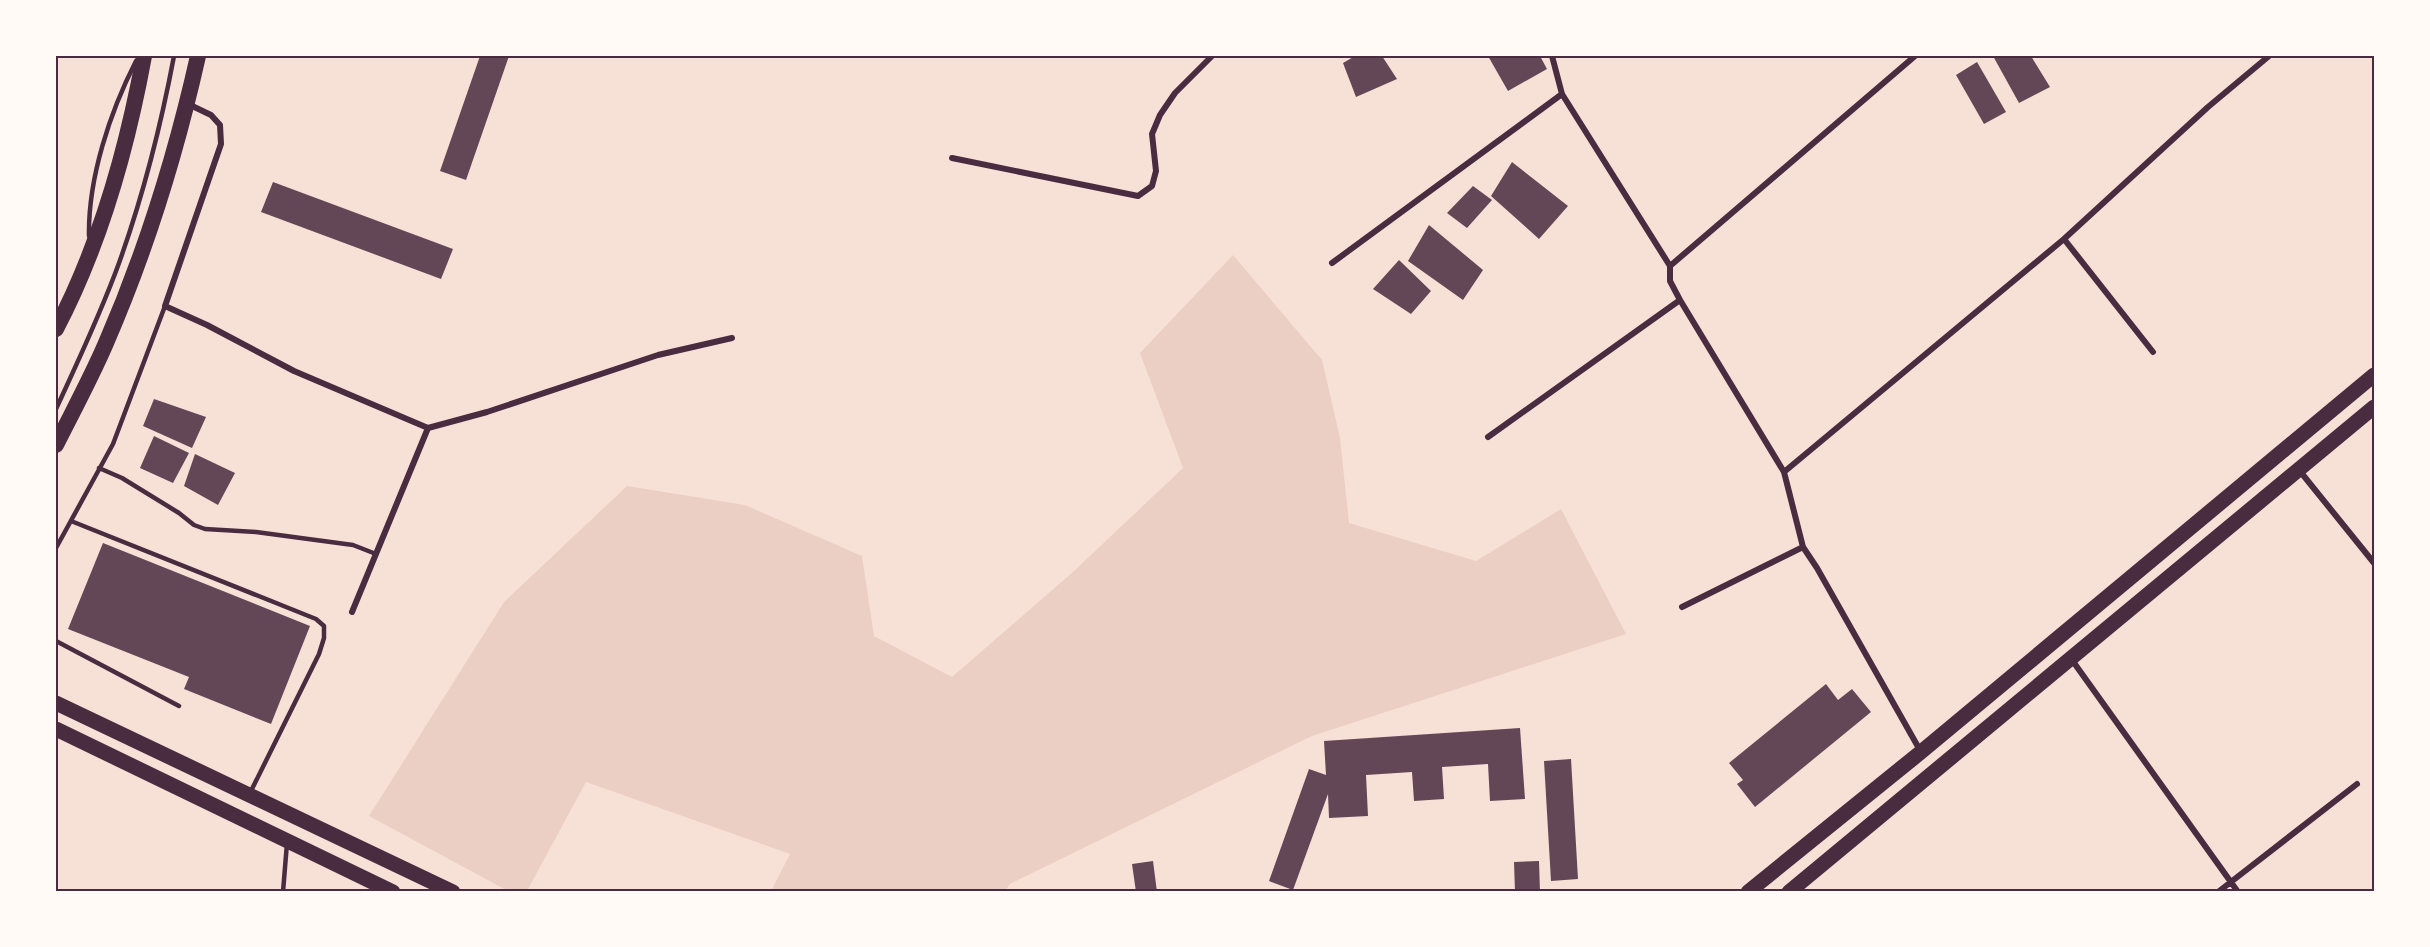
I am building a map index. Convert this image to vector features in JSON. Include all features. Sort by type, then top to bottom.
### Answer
[{"type":"highway","points":[[56,329],[78,287],[90,255],[123,147],[144,56]]},
{"type":"highway","points":[[56,445],[106,344],[144,248],[200,60]]},
{"type":"main road","points":[[1748,891],[1921,752],[2374,375]]},
{"type":"main road","points":[[1775,868],[1791,890],[2374,407]]},
{"type":"main road","points":[[56,703],[453,891]]},
{"type":"main road","points":[[56,729],[288,841],[377,888],[393,891]]},
{"type":"street","points":[[952,158],[1138,196],[1152,186],[1156,171],[1152,134],[1160,115],[1175,93],[1212,56]]},
{"type":"street","points":[[1552,56],[1562,94],[1670,266],[1670,281],[1680,300],[1784,472],[1803,547],[1921,752]]},
{"type":"street","points":[[1670,266],[1916,56]]},
{"type":"street","points":[[1784,472],[2064,239],[2208,107],[2269,56]]},
{"type":"street","points":[[1332,263],[1562,94]]},
{"type":"street","points":[[188,98],[220,124],[221,144],[165,306],[207,325],[294,371],[428,428],[487,412],[658,355],[732,338]]},
{"type":"street","points":[[2064,239],[2153,352]]},
{"type":"street","points":[[1488,437],[1680,300]]},
{"type":"street","points":[[352,612],[428,428]]},
{"type":"street","points":[[2299,470],[2374,563]]},
{"type":"street","points":[[1682,607],[1803,547]]},
{"type":"street","points":[[2071,659],[2238,891]]},
{"type":"street","points":[[2218,891],[2357,784]]},
{"type":"lane","points":[[90,255],[89,211],[93,184],[118,96],[139,56]]},
{"type":"lane","points":[[56,409],[119,262],[145,175],[174,56]]},
{"type":"lane","points":[[56,548],[113,444],[165,306]]},
{"type":"lane","points":[[99,468],[122,478],[179,513],[194,525],[205,529],[256,532],[353,545],[376,554]]},
{"type":"lane","points":[[71,521],[316,619],[324,626],[324,638],[319,654],[249,795]]},
{"type":"lane","points":[[56,641],[179,706]]},
{"type":"lane","points":[[283,891],[288,841]]},
{"type":"shaded area","points":[[1233,255],[1322,360],[1340,438],[1349,523],[1476,561],[1561,509],[1626,634],[1312,736],[1010,884],[1005,891],[771,891],[790,854],[586,782],[527,891],[508,891],[369,816],[504,602],[627,486],[745,505],[862,556],[874,636],[952,677],[1074,571],[1183,468],[1140,353]]},
{"type":"building","points":[[480,56],[509,56],[466,180],[440,171]]},
{"type":"building","points":[[1355,56],[1382,56],[1397,79],[1356,97],[1343,63]]},
{"type":"building","points":[[1488,56],[1540,56],[1547,69],[1508,91]]},
{"type":"building","points":[[1993,56],[2031,56],[2050,87],[2019,103]]},
{"type":"building","points":[[1977,62],[2006,112],[1984,124],[1956,75]]},
{"type":"building","points":[[1512,162],[1568,206],[1539,239],[1491,196]]},
{"type":"building","points":[[273,182],[453,249],[441,279],[261,212]]},
{"type":"building","points":[[1473,186],[1492,200],[1467,228],[1447,213]]},
{"type":"building","points":[[1429,225],[1483,270],[1463,300],[1408,261]]},
{"type":"building","points":[[1399,260],[1431,291],[1411,314],[1373,289]]},
{"type":"building","points":[[154,399],[206,417],[192,448],[143,426]]},
{"type":"building","points":[[154,436],[189,453],[173,483],[140,468]]},
{"type":"building","points":[[195,454],[235,473],[218,505],[184,486]]},
{"type":"building","points":[[103,543],[310,626],[271,724],[184,689],[189,677],[68,629]]},
{"type":"building","points":[[1826,684],[1838,700],[1852,689],[1871,712],[1755,807],[1737,784],[1743,780],[1729,763]]},
{"type":"building","points":[[1520,728],[1525,799],[1490,801],[1488,764],[1442,767],[1444,799],[1414,801],[1412,772],[1366,775],[1368,816],[1329,818],[1328,794],[1293,890],[1269,881],[1309,769],[1326,775],[1324,741]]},
{"type":"building","points":[[1571,759],[1578,879],[1551,881],[1544,761]]},
{"type":"building","points":[[1153,861],[1157,892],[1136,892],[1132,864]]},
{"type":"building","points":[[1539,861],[1540,892],[1515,892],[1514,862]]}]
